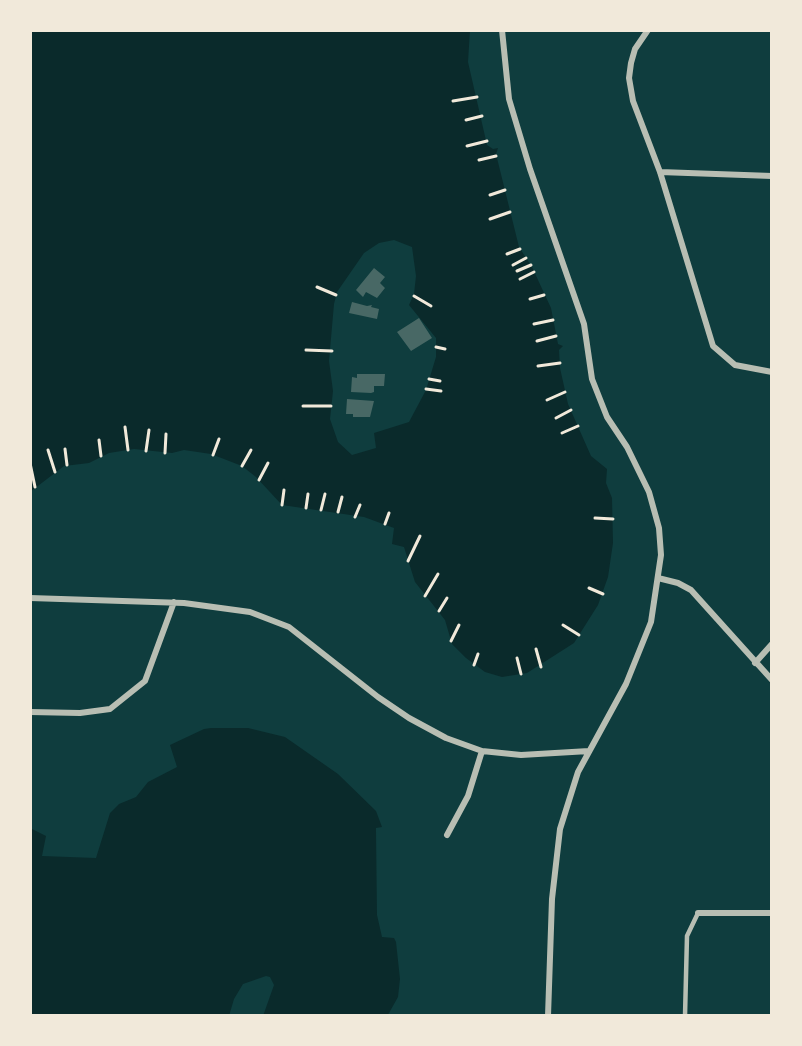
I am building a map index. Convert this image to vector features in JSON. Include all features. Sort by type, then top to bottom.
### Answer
[{"type":"street","points":[[502,30],[509,99],[530,169],[584,324],[592,379],[607,417],[627,447],[651,501],[659,528],[661,555],[651,622],[626,684],[570,791],[560,829],[552,900],[548,1016]]},
{"type":"street","points":[[648,30],[635,49],[629,78],[633,102],[660,172],[713,346],[735,364],[772,372]]},
{"type":"street","points":[[660,172],[772,176]]},
{"type":"street","points":[[658,578],[678,583],[691,590],[772,680]]},
{"type":"street","points":[[30,598],[174,602],[250,612],[289,627],[409,718],[482,751],[521,755],[589,751]]},
{"type":"street","points":[[30,712],[80,713],[110,708],[145,681],[174,602]]},
{"type":"street","points":[[755,663],[772,644]]},
{"type":"street","points":[[447,835],[468,796],[482,751]]},
{"type":"street","points":[[698,913],[772,914]]},
{"type":"lane","points":[[685,1016],[687,936],[698,913]]},
{"type":"path","points":[[453,101],[477,97]]},
{"type":"path","points":[[466,120],[482,116]]},
{"type":"path","points":[[467,146],[487,141]]},
{"type":"path","points":[[479,160],[496,156]]},
{"type":"path","points":[[490,195],[505,190]]},
{"type":"path","points":[[490,219],[510,212]]},
{"type":"path","points":[[507,254],[520,249]]},
{"type":"path","points":[[513,265],[526,258]]},
{"type":"path","points":[[517,272],[531,265]]},
{"type":"path","points":[[520,279],[534,272]]},
{"type":"path","points":[[317,287],[336,295]]},
{"type":"path","points":[[530,299],[543,295]]},
{"type":"path","points":[[414,296],[427,302],[430,306]]},
{"type":"path","points":[[534,324],[553,320]]},
{"type":"path","points":[[537,341],[556,336]]},
{"type":"path","points":[[436,347],[445,349]]},
{"type":"path","points":[[306,351],[332,351]]},
{"type":"path","points":[[538,366],[560,363]]},
{"type":"path","points":[[429,379],[440,381]]},
{"type":"path","points":[[426,389],[441,391]]},
{"type":"path","points":[[547,400],[565,392]]},
{"type":"path","points":[[303,406],[331,406]]},
{"type":"path","points":[[555,418],[571,410]]},
{"type":"path","points":[[562,433],[578,426]]},
{"type":"path","points":[[125,428],[128,450]]},
{"type":"path","points":[[146,451],[149,430]]},
{"type":"path","points":[[165,453],[166,434]]},
{"type":"path","points":[[213,454],[219,439]]},
{"type":"path","points":[[99,440],[101,456]]},
{"type":"path","points":[[65,449],[67,465]]},
{"type":"path","points":[[48,450],[54,471]]},
{"type":"path","points":[[242,466],[251,450]]},
{"type":"path","points":[[30,463],[35,487]]},
{"type":"path","points":[[259,480],[268,463]]},
{"type":"path","points":[[282,505],[284,490]]},
{"type":"path","points":[[306,508],[308,494]]},
{"type":"path","points":[[321,510],[325,494]]},
{"type":"path","points":[[338,512],[342,497]]},
{"type":"path","points":[[355,517],[360,505]]},
{"type":"path","points":[[385,524],[389,513]]},
{"type":"path","points":[[595,518],[613,519]]},
{"type":"path","points":[[408,561],[420,536]]},
{"type":"path","points":[[425,596],[438,574]]},
{"type":"path","points":[[589,588],[603,594]]},
{"type":"path","points":[[439,611],[447,598]]},
{"type":"path","points":[[451,641],[459,625]]},
{"type":"path","points":[[562,625],[579,635]]},
{"type":"path","points":[[536,649],[541,667]]},
{"type":"path","points":[[474,665],[478,654]]},
{"type":"path","points":[[517,658],[521,674]]},
{"type":"water","points":[[30,30],[470,30],[468,62],[487,145],[493,149],[498,148],[496,154],[519,247],[532,267],[551,308],[558,344],[563,346],[559,350],[560,368],[568,404],[591,456],[607,469],[606,483],[612,498],[613,543],[608,577],[598,605],[574,643],[527,673],[502,677],[485,672],[452,644],[445,620],[415,582],[404,547],[392,544],[394,528],[364,517],[282,505],[256,477],[242,466],[211,454],[184,450],[172,453],[134,449],[109,453],[89,463],[64,466],[30,492]],"holes":[[[394,240],[412,247],[416,276],[414,294],[409,305],[436,338],[436,357],[426,390],[409,422],[374,433],[376,448],[352,455],[338,442],[330,419],[333,391],[329,361],[337,292],[364,253],[379,243]]]},
{"type":"water","points":[[211,728],[248,728],[285,737],[338,774],[376,811],[382,827],[376,828],[377,915],[382,937],[394,938],[396,942],[400,979],[398,997],[389,1013],[387,1016],[263,1016],[274,985],[270,977],[266,976],[243,984],[234,999],[229,1016],[30,1016],[30,828],[46,836],[42,856],[96,858],[110,813],[119,804],[136,797],[148,782],[177,767],[170,745]]},
{"type":"building","points":[[374,268],[385,277],[380,283],[385,288],[377,298],[366,292],[363,297],[356,290]]},
{"type":"building","points":[[352,302],[372,305],[371,307],[379,309],[377,319],[349,313]]},
{"type":"building","points":[[419,318],[432,338],[411,351],[397,332]]},
{"type":"building","points":[[357,374],[385,374],[384,386],[374,386],[374,392],[371,393],[351,392],[352,377],[357,378]]},
{"type":"building","points":[[347,399],[374,401],[370,417],[353,417],[353,414],[346,414]]}]
